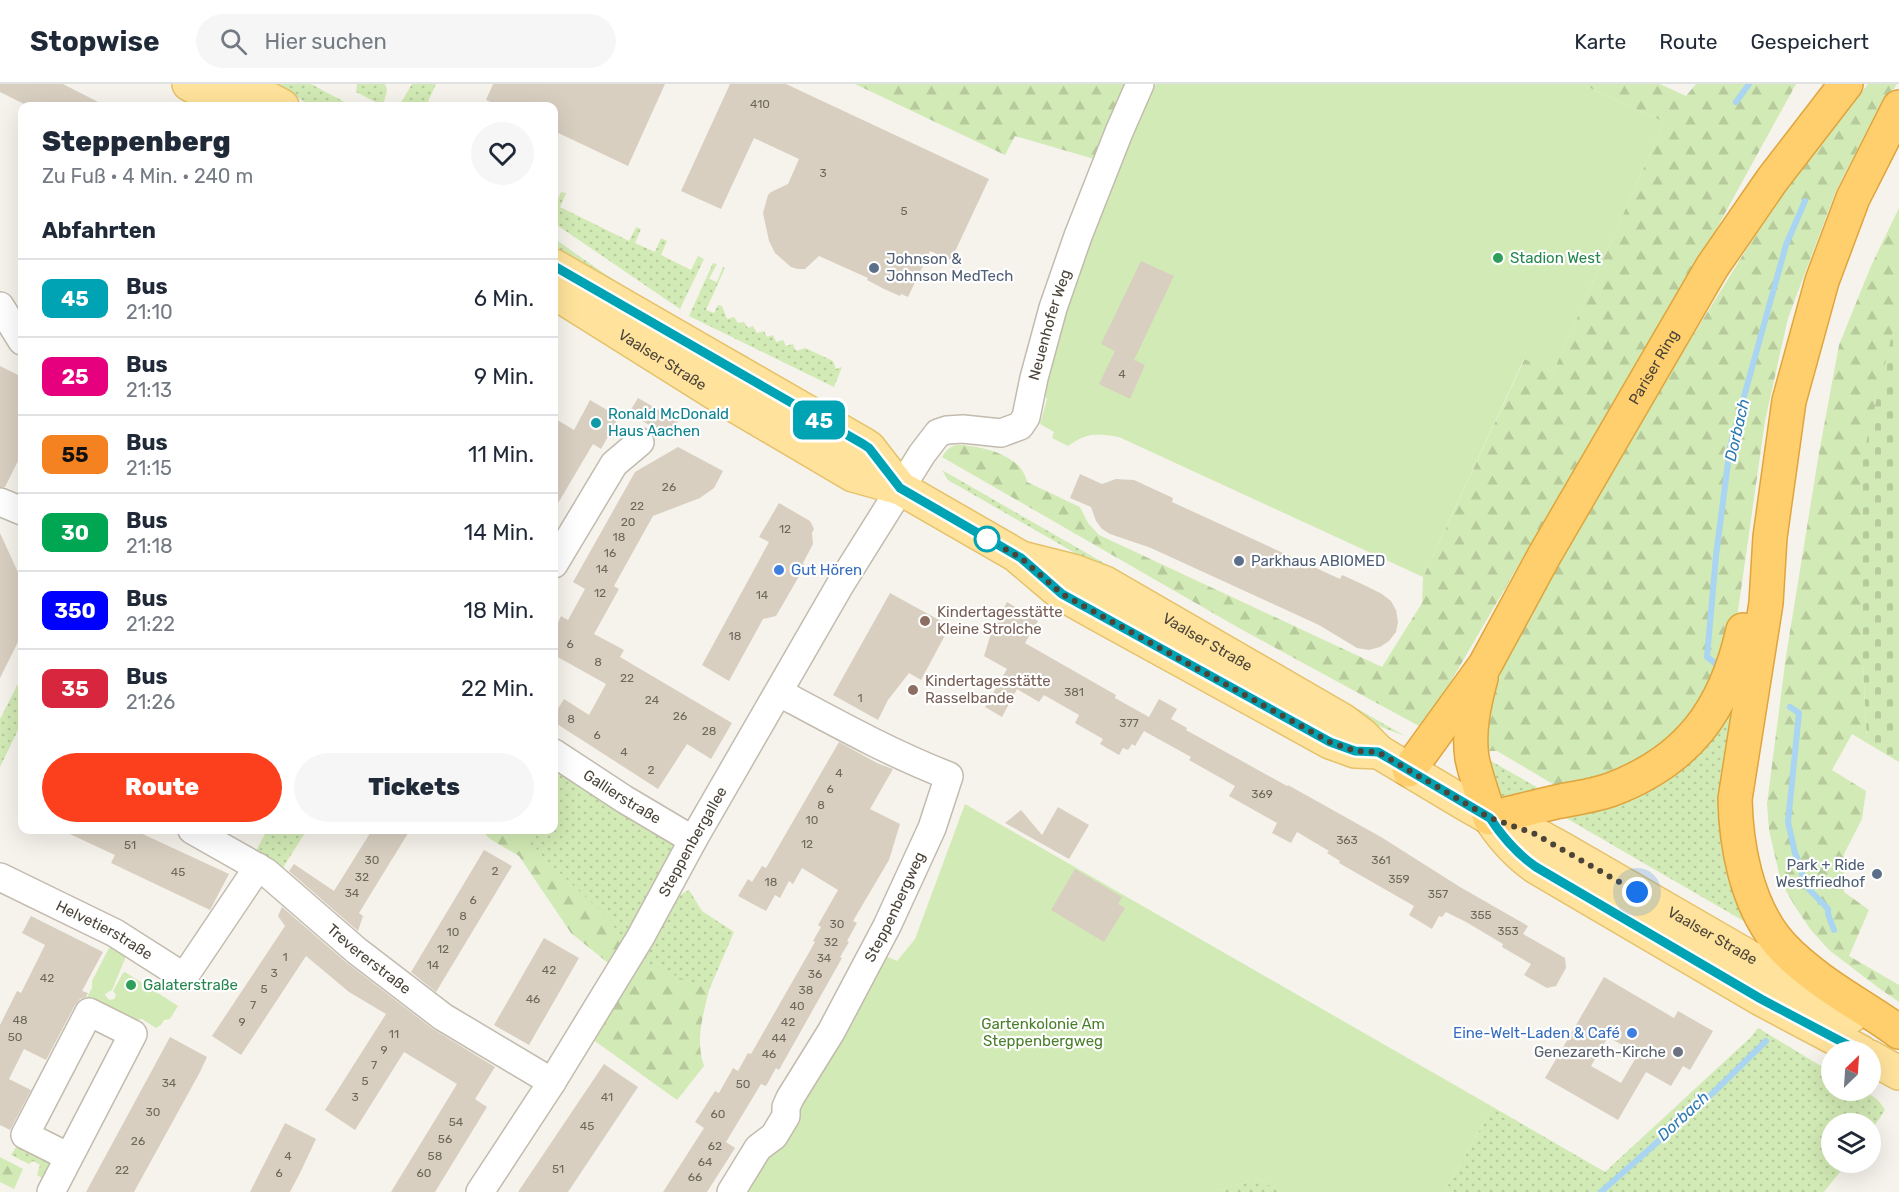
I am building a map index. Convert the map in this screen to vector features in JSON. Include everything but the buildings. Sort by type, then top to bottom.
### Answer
[{"type":"highway","points":[[1772,180],[1821,84]]},
{"type":"highway","name":"Pariser Ring","points":[[1485,665],[1646,379],[1712,267],[1772,180],[1846,84]]},
{"type":"highway","points":[[1899,107],[1853,198],[1822,281],[1790,401],[1770,537],[1766,603],[1735,799],[1735,822],[1746,873],[1765,921],[1775,938],[1820,979],[1899,1032]]},
{"type":"highway","points":[[1853,198],[1899,143]]},
{"type":"highway","points":[[1485,665],[1475,699],[1471,742],[1472,759],[1490,818],[1609,790],[1649,772],[1671,758],[1694,737],[1718,702],[1736,663],[1750,602],[1770,537]]},
{"type":"highway","points":[[1408,770],[1485,665]]},
{"type":"main road","points":[[189,84],[223,102]]},
{"type":"main road","points":[[240,84],[274,102]]},
{"type":"main road","name":"Vaalser Straße","points":[[558,268],[863,444],[869,448],[900,488]]},
{"type":"main road","name":"Vaalser Straße","points":[[558,295],[734,405],[853,475],[900,488],[1021,558],[1062,594],[1330,742],[1355,751],[1378,752],[1490,818],[1533,833],[1899,1043]]},
{"type":"main road","name":"Vaalser Straße","points":[[1490,818],[1500,836],[1519,856],[1536,867],[1761,999],[1840,1041]]},
{"type":"main road","points":[[1881,1063],[1899,1073]]},
{"type":"street","name":"Neuenhofer Weg","points":[[900,488],[938,433],[963,429],[1001,433],[1020,426],[1026,417],[1051,318],[1078,236],[1140,84]]},
{"type":"street","points":[[0,306],[18,335]]},
{"type":"street","points":[[558,557],[615,464],[640,442]]},
{"type":"street","name":"Steppenbergallee","points":[[480,1192],[552,1082],[640,938],[693,840],[780,693],[840,585],[900,488]]},
{"type":"street","points":[[0,502],[18,509]]},
{"type":"street","name":"Steppenbergweg","points":[[731,1192],[758,1149],[774,1136],[786,1116],[786,1107],[790,1098],[858,983],[932,828],[950,776],[899,755],[780,693]]},
{"type":"street","name":"Gallierstraße","points":[[558,756],[624,799],[693,840]]},
{"type":"street","name":"Trevererstraße","points":[[199,834],[258,867],[357,951],[443,1017],[552,1082]]},
{"type":"street","name":"Helvetierstraße","points":[[0,877],[115,933],[183,977],[258,867]]},
{"type":"street","points":[[51,1192],[69,1157],[132,1034],[89,1012],[26,1135],[69,1157]]},
{"type":"green space","points":[[279,84],[311,84],[345,102],[304,102]]},
{"type":"green space","points":[[357,84],[385,84],[387,90],[384,102],[375,102],[356,92]]},
{"type":"green space","points":[[412,84],[436,84],[428,102],[401,102]]},
{"type":"green space","points":[[855,84],[1127,84],[1094,159],[1015,136],[1005,155]]},
{"type":"green space","points":[[1156,84],[1581,84],[1664,122],[1553,372],[1524,359],[1423,577],[1119,437],[1092,435],[1081,438],[1068,446],[1052,438],[1054,432],[1040,424],[1047,399],[1040,388],[1086,239]]},
{"type":"green space","points":[[1581,84],[1660,84],[1686,96],[1696,84],[1796,84],[1707,246],[1636,363],[1447,688],[1419,726],[1239,628],[942,457],[955,445],[970,446],[1005,456],[1019,467],[1027,482],[1080,507],[1088,523],[1099,535],[1382,667],[1422,603],[1423,577],[1525,358],[1553,372],[1664,122]]},
{"type":"green space","points":[[1868,84],[1897,84],[1867,131],[1836,191],[1788,318],[1765,421],[1738,611],[1726,668],[1704,710],[1637,770],[1558,787],[1497,751],[1485,751],[1490,695],[1501,664],[1666,379],[1777,200]]},
{"type":"green space","points":[[561,192],[566,193],[560,207],[629,241],[636,227],[641,229],[635,243],[655,252],[661,238],[667,241],[661,255],[691,270],[698,256],[704,259],[680,309],[558,226],[558,198]]},
{"type":"green space","points":[[1899,208],[1899,320],[1892,335],[1863,663],[1867,743],[1852,734],[1832,770],[1866,791],[1862,819],[1844,854],[1844,892],[1869,910],[1849,956],[1899,985],[1899,1002],[1829,950],[1796,908],[1781,882],[1769,830],[1767,804],[1786,656],[1839,345],[1871,266]]},
{"type":"green space","points":[[558,241],[648,302],[749,357],[745,364],[558,254]]},
{"type":"green space","points":[[713,263],[717,264],[709,279],[717,282],[723,267],[725,268],[706,310],[714,313],[718,305],[722,306],[727,319],[734,317],[738,323],[744,322],[748,328],[753,326],[757,333],[764,331],[767,337],[773,335],[776,342],[783,340],[786,346],[793,344],[796,351],[805,348],[833,361],[836,369],[842,367],[834,387],[689,316]]},
{"type":"green space","points":[[1899,320],[1899,762],[1867,743],[1863,663],[1860,469],[1892,335]]},
{"type":"green space","points":[[942,470],[1405,736],[1376,725],[1350,711],[948,480]]},
{"type":"green space","points":[[1740,683],[1747,923],[1566,818],[1562,812]]},
{"type":"green space","points":[[18,684],[18,730],[0,767],[0,719]]},
{"type":"green space","points":[[558,756],[693,840],[632,950],[506,834],[558,834]]},
{"type":"green space","points":[[1491,761],[1546,792],[1511,804],[1497,797],[1486,762]]},
{"type":"green space","name":"Gartenkolonie Am Steppenbergweg","points":[[965,804],[1493,1107],[1444,1192],[1281,1192],[1257,1178],[1214,1192],[746,1192],[883,955],[897,961],[915,939]]},
{"type":"green space","points":[[265,834],[304,834],[275,880],[250,862]]},
{"type":"green space","points":[[485,834],[527,834],[539,853],[610,920],[641,961],[709,990],[700,1037],[704,1066],[677,1100],[581,1031],[618,971],[571,933],[519,856]]},
{"type":"green space","points":[[689,890],[702,911],[734,932],[709,990],[641,962],[680,895]]},
{"type":"green space","name":"Galaterstraße","points":[[114,946],[127,954],[112,990],[105,994],[107,998],[114,999],[116,995],[113,991],[125,972],[178,1006],[170,1019],[164,1020],[156,1028],[142,1019],[135,1020],[87,997],[92,988],[92,981],[109,948]]},
{"type":"green space","points":[[1758,1028],[1821,1066],[1821,1101],[1878,1101],[1885,1110],[1881,1116],[1881,1113],[1821,1113],[1821,1173],[1839,1173],[1824,1192],[1444,1192],[1493,1107],[1605,1172]]},
{"type":"green space","points":[[18,1144],[52,1160],[49,1182],[37,1175],[40,1165],[33,1161],[29,1164],[11,1155]]},
{"type":"green space","points":[[0,1157],[23,1169],[14,1189],[0,1182]]},
{"type":"green space","points":[[1257,1178],[1281,1192],[1214,1192]]},
{"type":"waterway","name":"Dorbach","points":[[1736,102],[1749,84]]},
{"type":"waterway","name":"Dorbach","points":[[1715,663],[1707,657],[1716,556],[1730,447],[1786,245],[1805,201]]},
{"type":"waterway","name":"Dorbach","points":[[1790,707],[1799,713],[1788,822],[1795,853],[1802,870],[1802,882],[1828,909],[1834,930]]},
{"type":"waterway","name":"Dorbach","points":[[1601,1192],[1714,1092],[1766,1041]]},
{"type":"bus line","name":"45","points":[[558,268],[863,444],[869,448],[900,488],[1021,558],[1062,594],[1330,742],[1355,751],[1378,752],[1490,818],[1500,836],[1519,856],[1536,867],[1761,999],[1841,1041]]},
{"type":"place","name":"Stadion West","points":[[1498,258]]},
{"type":"place","name":"Johnson & Johnson MedTech","points":[[874,268]]},
{"type":"place","name":"Ronald McDonald Haus Aachen","points":[[596,423]]},
{"type":"place","name":"Parkhaus ABIOMED","points":[[1239,561]]},
{"type":"place","name":"Gut Hören","points":[[779,570]]},
{"type":"place","name":"Kindertagesstätte Kleine Strolche","points":[[925,621]]},
{"type":"place","name":"Kindertagesstätte Rasselbande","points":[[913,690]]},
{"type":"place","name":"Park + Ride Westfriedhof","points":[[1877,874]]},
{"type":"place","name":"Galaterstraße","points":[[131,985]]},
{"type":"place","name":"Eine-Welt-Laden & Café","points":[[1632,1033]]},
{"type":"place","name":"Genezareth-Kirche","points":[[1678,1052]]},
{"type":"route","points":[[987,539],[1021,558],[1062,594],[1330,742],[1355,751],[1378,752],[1490,818],[1533,833],[1637,892]]}]
